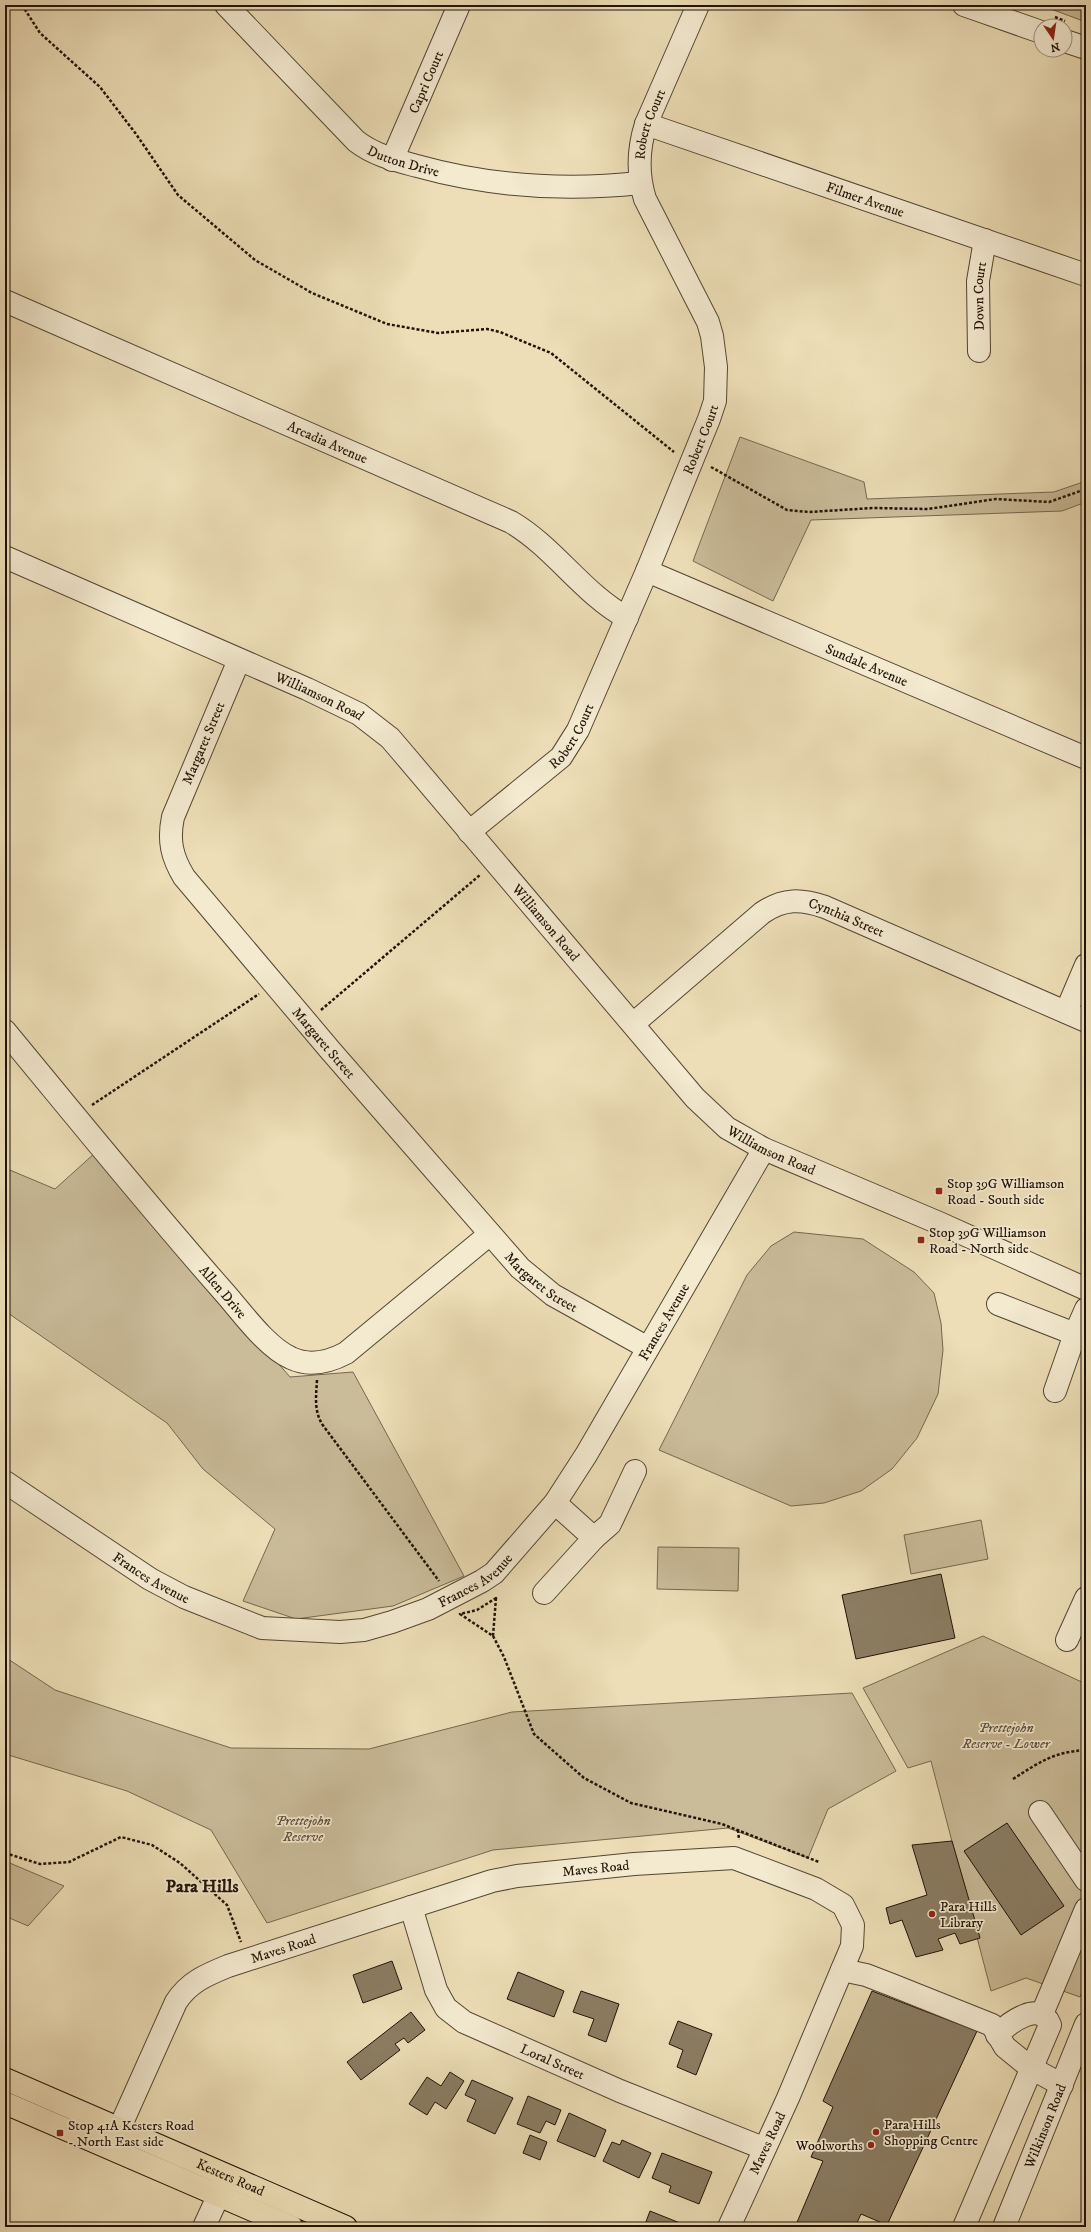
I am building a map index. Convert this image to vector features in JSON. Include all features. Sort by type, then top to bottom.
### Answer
[{"type":"main road","name":"Kesters Road","points":[[5,2079],[119,2129],[223,2186],[292,2227]]},
{"type":"main road","name":"Kesters Road","points":[[5,2103],[110,2149],[346,2227]]},
{"type":"street","name":"Dutton Drive","points":[[226,5],[356,141],[365,148],[392,160],[463,178],[522,184],[594,186],[640,183]]},
{"type":"street","name":"Capri Court","points":[[392,160],[459,5]]},
{"type":"street","name":"Robert Court","points":[[469,832],[548,768],[569,746],[648,571],[693,463],[714,401],[716,367],[712,336],[699,302],[656,221],[640,183],[640,156],[646,124],[698,5]]},
{"type":"street","points":[[964,5],[1033,29]]},
{"type":"street","points":[[1073,44],[1086,48]]},
{"type":"street","name":"Filmer Avenue","points":[[646,124],[1086,274]]},
{"type":"street","name":"Down Court","points":[[979,351],[978,281],[985,240]]},
{"type":"street","name":"Arcadia Avenue","points":[[5,301],[511,522],[539,541],[594,595],[627,618]]},
{"type":"street","name":"Williamson Road","points":[[6,560],[314,692],[359,714],[372,723],[402,752],[695,1098],[712,1116],[740,1137],[764,1149],[939,1223],[1086,1289]]},
{"type":"street","name":"Sundale Avenue","points":[[648,571],[1086,758]]},
{"type":"street","name":"Margaret Street","points":[[239,660],[179,800],[170,831],[170,844],[175,860],[184,877],[307,1022],[520,1268],[542,1288],[648,1348]]},
{"type":"street","name":"Cynthia Street","points":[[633,1024],[762,913],[771,907],[792,900],[810,902],[825,907],[1086,1020]]},
{"type":"street","points":[[1066,1012],[1086,965]]},
{"type":"street","name":"Allen Drive","points":[[5,1031],[242,1312],[279,1351],[299,1361],[321,1362],[346,1353],[490,1234]]},
{"type":"street","name":"Frances Avenue","points":[[5,1482],[150,1579],[184,1597],[262,1628],[323,1632],[356,1630],[378,1626],[428,1609],[471,1588],[494,1573],[555,1503],[586,1455],[764,1149]]},
{"type":"street","points":[[998,1304],[1075,1334]]},
{"type":"street","points":[[1055,1391],[1075,1334],[1086,1309]]},
{"type":"street","points":[[544,1593],[594,1538],[610,1524],[635,1470]]},
{"type":"street","points":[[555,1503],[594,1538]]},
{"type":"street","points":[[1067,1640],[1086,1598]]},
{"type":"street","points":[[1040,1812],[1086,1880]]},
{"type":"street","name":"Maves Road","points":[[110,2149],[166,2023],[186,1988],[201,1977],[248,1960],[471,1887],[517,1876],[634,1864],[734,1858],[816,1889],[843,1905],[851,1919],[854,1933],[852,1946],[788,2098],[763,2148],[729,2227]]},
{"type":"street","name":"Loral Street","points":[[411,1907],[436,1990],[442,2002],[452,2015],[476,2028],[620,2091],[763,2148]]},
{"type":"street","points":[[1042,2014],[1086,1909]]},
{"type":"street","points":[[842,1970],[892,1985],[992,2026],[1005,2047],[1031,2068],[1062,2085]]},
{"type":"street","points":[[964,2227],[1020,2098],[1050,2024],[1048,2017],[1042,2014],[1031,2013],[1010,2023],[997,2035]]},
{"type":"street","name":"Wilkinson Road","points":[[1004,2227],[1086,2024]]},
{"type":"street","points":[[204,2227],[223,2186]]},
{"type":"path","points":[[22,5],[40,33],[100,87],[136,134],[178,194],[255,260],[312,293],[387,324],[438,333],[487,329],[500,332],[551,353],[693,463],[787,510],[809,512],[873,508],[928,509],[996,499],[1049,502],[1086,490]]},
{"type":"path","points":[[307,1022],[495,862]]},
{"type":"path","points":[[76,1115],[275,984]]},
{"type":"path","points":[[318,1378],[315,1404],[317,1415],[322,1424],[442,1586]]},
{"type":"path","points":[[493,1636],[496,1598],[477,1610],[460,1614],[493,1636],[504,1657],[534,1734],[584,1778],[631,1803],[722,1824],[819,1862]]},
{"type":"path","points":[[1013,1779],[1038,1763],[1064,1751],[1086,1750]]},
{"type":"path","points":[[5,1853],[40,1864],[69,1862],[121,1837],[152,1845],[180,1863],[227,1905],[248,1960]]},
{"type":"green space","points":[[1040,5],[1086,5],[1086,22]]},
{"type":"green space","points":[[740,437],[864,482],[867,499],[1054,492],[1086,481],[1086,502],[1062,511],[811,520],[773,601],[693,561]]},
{"type":"green space","points":[[95,1153],[290,1377],[353,1372],[464,1576],[393,1606],[296,1619],[243,1601],[275,1529],[203,1469],[167,1423],[5,1311],[5,1168],[55,1189]]},
{"type":"green space","points":[[794,1232],[863,1239],[914,1272],[934,1293],[941,1323],[943,1350],[938,1394],[917,1438],[892,1469],[861,1491],[824,1503],[791,1506],[659,1450],[747,1275],[771,1246]]},
{"type":"green space","points":[[981,1520],[988,1559],[911,1574],[904,1535]]},
{"type":"green space","points":[[658,1547],[739,1548],[738,1591],[657,1589]]},
{"type":"green space","name":"Prettejohn Reserve - Lower","points":[[983,1636],[1086,1684],[1086,1982],[1080,1997],[1026,1978],[991,1991],[931,1761],[908,1768],[863,1688]]},
{"type":"green space","name":"Prettejohn Reserve","points":[[5,1657],[55,1690],[231,1748],[369,1749],[512,1712],[852,1693],[896,1771],[828,1809],[808,1858],[728,1828],[493,1850],[267,1923],[211,1830],[127,1791],[5,1754]]},
{"type":"green space","points":[[5,1861],[64,1886],[28,1926],[5,1916]]},
{"type":"building","points":[[941,1574],[955,1638],[856,1659],[842,1595]]},
{"type":"building","points":[[1007,1823],[1064,1906],[1021,1935],[964,1851]]},
{"type":"building","points":[[952,1841],[980,1938],[960,1944],[955,1933],[938,1939],[943,1950],[916,1957],[902,1920],[890,1924],[886,1908],[927,1895],[912,1845]]},
{"type":"building","points":[[392,1961],[402,1989],[363,2003],[353,1975]]},
{"type":"building","points":[[518,1972],[564,1991],[554,2017],[507,1999]]},
{"type":"building","points":[[581,1991],[619,2004],[606,2042],[588,2035],[594,2019],[573,2012]]},
{"type":"building","name":"Para Hills Shopping Centre","points":[[872,1991],[977,2031],[887,2225],[861,2214],[855,2227],[795,2227],[823,2161],[811,2157],[833,2107],[823,2101]]},
{"type":"building","points":[[411,2012],[425,2030],[408,2043],[404,2038],[395,2044],[400,2050],[361,2080],[347,2062]]},
{"type":"building","points":[[678,2021],[712,2034],[696,2075],[677,2067],[683,2050],[669,2044]]},
{"type":"building","points":[[450,2072],[464,2081],[446,2109],[435,2102],[427,2115],[409,2104],[427,2077],[441,2086]]},
{"type":"building","points":[[472,2080],[513,2098],[495,2134],[467,2121],[476,2100],[465,2095]]},
{"type":"building","points":[[528,2096],[561,2110],[555,2125],[546,2121],[540,2133],[517,2124]]},
{"type":"building","points":[[569,2113],[606,2130],[595,2157],[557,2141]]},
{"type":"building","points":[[530,2135],[547,2142],[540,2160],[523,2153]]},
{"type":"building","points":[[622,2140],[651,2153],[639,2178],[603,2161],[612,2142],[620,2145]]},
{"type":"building","points":[[662,2153],[712,2172],[699,2204],[669,2192],[671,2186],[652,2178]]},
{"type":"building","points":[[650,2211],[690,2227],[644,2227]]},
{"type":"place","name":"Stop 39G Williamson Road - South side","points":[[939,1191]]},
{"type":"place","name":"Stop 39G Williamson Road - North side","points":[[921,1240]]},
{"type":"place","name":"Para Hills Library","points":[[932,1914]]},
{"type":"place","name":"Para Hills Shopping Centre","points":[[876,2132]]},
{"type":"place","name":"Stop 41A Kesters Road - North East side","points":[[60,2133]]},
{"type":"place","name":"Woolworths","points":[[871,2145]]},
{"type":"district","name":"Para Hills","points":[[202,1886]]}]
